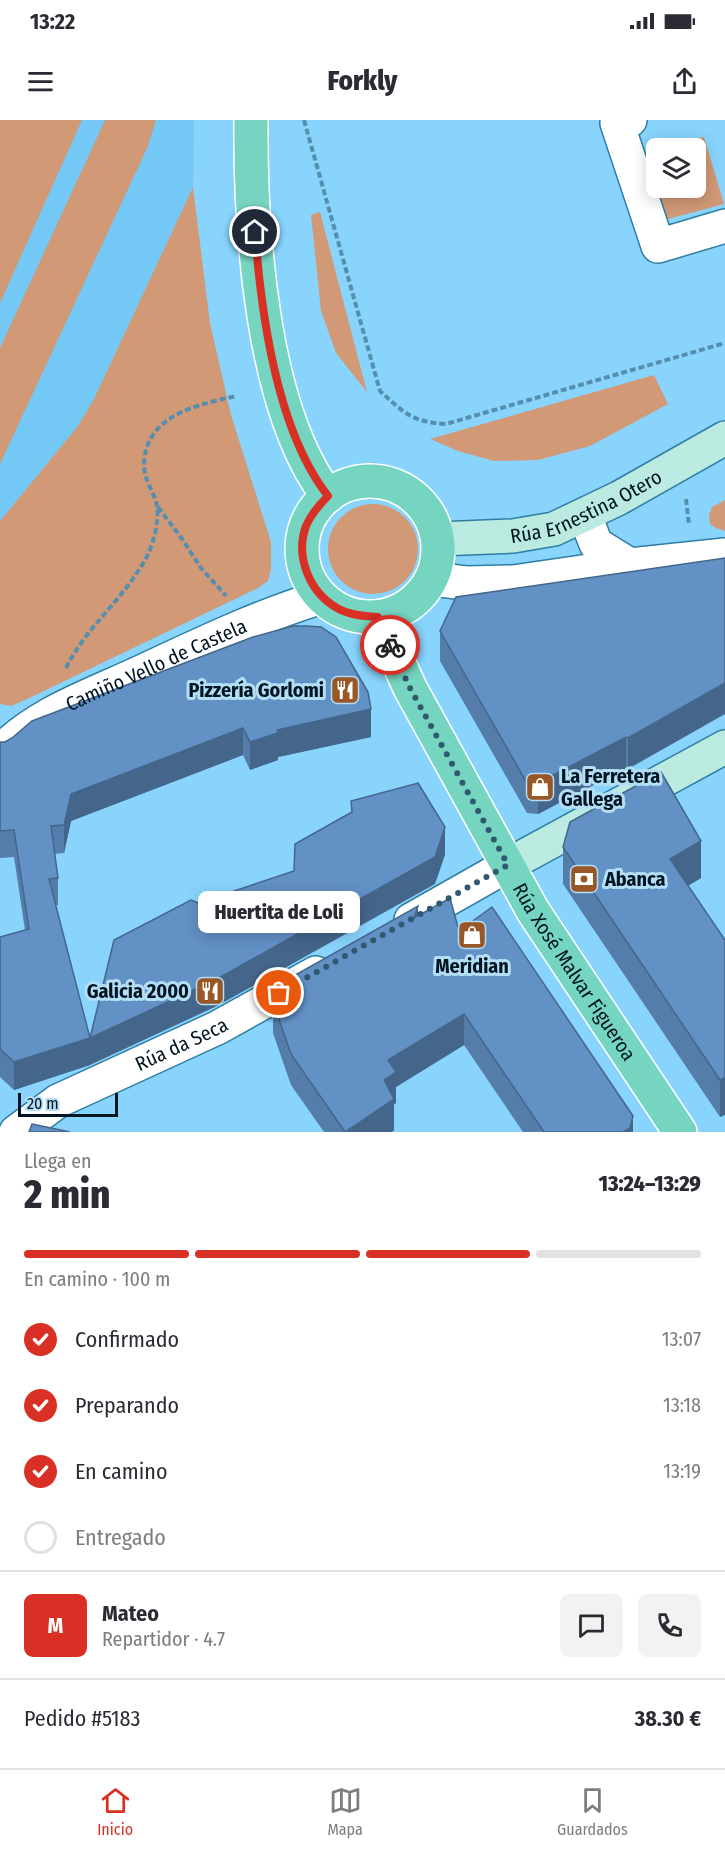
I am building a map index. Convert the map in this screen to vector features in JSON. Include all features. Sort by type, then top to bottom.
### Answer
[{"type":"main road","points":[[251,120],[252,198],[256,248],[271,350],[279,387],[298,447],[313,476],[328,496]]},
{"type":"main road","points":[[366,481],[386,483],[404,490],[420,503],[432,519],[438,538],[438,559],[432,579],[425,591],[405,608],[378,617],[355,615],[337,608],[322,597],[310,582],[304,564],[302,545],[306,526],[315,510],[328,496],[346,486],[366,481]]},
{"type":"main road","name":"Rúa Xosé Malvar Figueroa","points":[[378,617],[410,688],[533,911],[680,1132]]},
{"type":"street","points":[[630,120],[617,123],[658,246],[725,226]]},
{"type":"street","name":"Rúa Ernestina Otero","points":[[438,538],[513,536],[554,529],[585,516],[725,438]]},
{"type":"street","points":[[585,516],[596,544],[630,565]]},
{"type":"street","points":[[432,579],[466,583],[513,582],[710,556]]},
{"type":"street","name":"Camiño Vello de Castela","points":[[0,752],[22,732],[52,713],[241,626],[322,597]]},
{"type":"street","points":[[384,935],[725,747]]},
{"type":"street","name":"Rúa da Seca","points":[[16,1132],[58,1101],[216,1028],[342,958]]},
{"type":"path","points":[[304,120],[380,391],[402,412],[424,423],[446,424],[725,343]]},
{"type":"path","points":[[229,602],[201,568],[157,506],[145,475],[145,456],[149,442],[157,429],[169,419],[203,403],[236,396]]},
{"type":"path","points":[[680,463],[710,556]]},
{"type":"path","points":[[64,673],[82,642],[142,566],[154,537],[157,506]]},
{"type":"shaded area","points":[[0,120],[194,120],[193,187],[94,399],[78,426],[0,521]]},
{"type":"shaded area","points":[[0,120],[82,120],[0,303]]},
{"type":"shaded area","points":[[105,120],[156,120],[148,146],[0,464],[0,348]]},
{"type":"shaded area","points":[[706,144],[724,204],[657,222],[652,198],[706,198]]},
{"type":"shaded area","points":[[646,154],[646,173],[642,155]]},
{"type":"shaded area","points":[[193,187],[210,323],[231,415],[271,542],[271,569],[268,581],[258,588],[23,701],[11,706],[0,704],[0,521],[78,426],[94,399]]},
{"type":"shaded area","points":[[320,212],[367,392],[336,353],[321,311],[311,215]]},
{"type":"shaded area","points":[[654,375],[668,404],[590,446],[538,460],[494,461],[458,451],[430,439]]},
{"type":"shaded area","points":[[725,500],[725,531],[710,524],[709,516],[712,507]]},
{"type":"shaded area","points":[[373,504],[390,508],[405,517],[414,532],[418,549],[414,566],[405,581],[390,590],[373,594],[356,590],[341,581],[332,566],[328,549],[332,532],[341,517],[356,508]]},
{"type":"building","points":[[725,558],[725,683],[628,738],[538,783],[527,783],[440,631],[456,597]]},
{"type":"building","points":[[293,626],[321,627],[336,637],[368,692],[371,709],[277,730],[278,733],[250,742],[243,728],[71,794],[64,825],[51,826],[58,878],[49,879],[90,1038],[14,1062],[0,1049],[0,937],[29,929],[14,830],[0,831],[0,742],[12,738],[32,721],[253,637]]},
{"type":"building","points":[[661,772],[701,841],[670,859],[725,940],[725,1078],[720,1080],[563,847],[570,822]]},
{"type":"building","points":[[418,783],[445,827],[435,857],[217,979],[90,1038],[114,940],[191,900],[198,903],[294,871],[295,844],[352,812],[351,801]]},
{"type":"building","points":[[450,898],[459,931],[492,907],[633,1116],[630,1128],[623,1132],[544,1132],[464,1014],[388,1060],[396,1072],[384,1080],[394,1099],[345,1132],[291,1054],[273,1002],[281,983],[418,906],[414,918]]},
{"type":"building","points":[[32,1124],[70,1132],[29,1132]]},
{"type":"way so far","points":[[279,993],[508,865],[410,688],[390,645]]},
{"type":"place","name":"Pizzería Gorlomi","points":[[345,690]]},
{"type":"place","name":"La Ferretera Gallega","points":[[540,787]]},
{"type":"place","name":"Abanca","points":[[584,879]]},
{"type":"place","name":"Meridian","points":[[472,935]]},
{"type":"place","name":"Galicia 2000","points":[[210,991]]},
{"type":"place","name":"Huertita de Loli","points":[[279,993]]},
{"type":"route","points":[[255,232],[264,308],[279,387],[298,447],[313,476],[328,496],[315,510],[306,526],[302,545],[304,564],[310,582],[322,597],[337,608],[355,615],[378,617],[390,645]]}]
